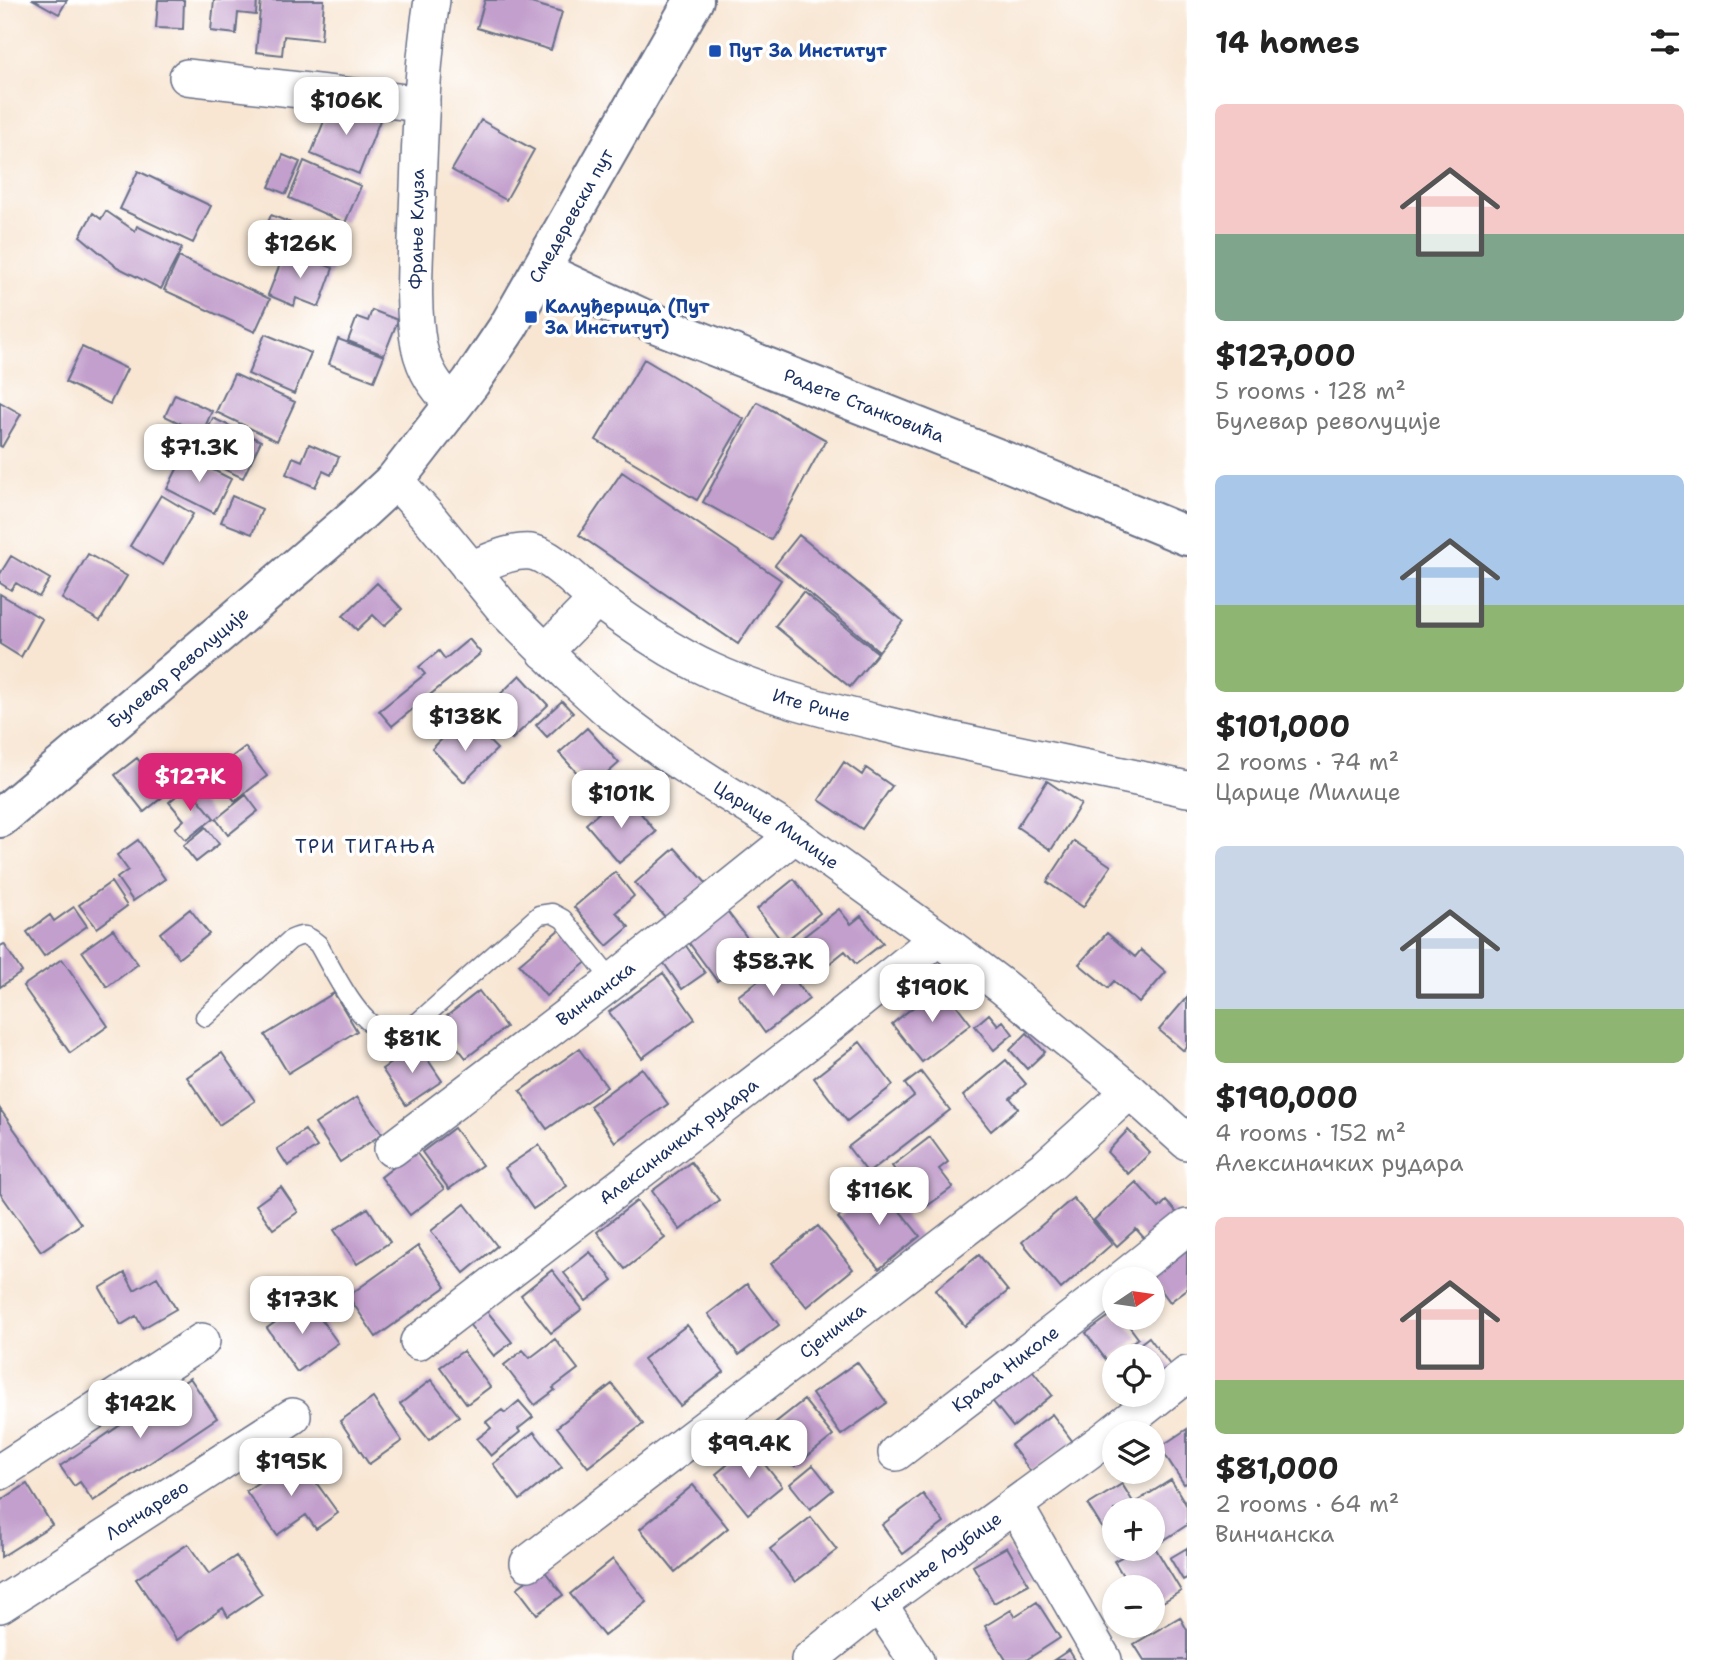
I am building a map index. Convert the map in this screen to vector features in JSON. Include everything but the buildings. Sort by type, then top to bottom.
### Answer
[{"type":"main road","name":"Смедеревски пут","points":[[355,517],[395,480],[494,349],[694,0]]},
{"type":"main road","name":"Радете Станковића","points":[[541,271],[642,318],[1187,536]]},
{"type":"main road","name":"Булевар револуције","points":[[0,818],[355,517]]},
{"type":"street","name":"Фрање Клуза","points":[[432,0],[425,45],[422,104],[416,252],[417,326],[420,348],[432,382],[453,405]]},
{"type":"street","points":[[187,77],[422,104]]},
{"type":"street","name":"Царице Милице","points":[[395,480],[508,613],[545,652],[609,711],[719,788],[796,835],[939,938],[1130,1090],[1187,1142]]},
{"type":"street","name":"Ите Рине","points":[[470,569],[521,552],[544,555],[597,599],[656,640],[707,668],[782,697],[983,747],[1187,789]]},
{"type":"street","points":[[545,652],[597,599]]},
{"type":"street","name":"Винчанска","points":[[392,1149],[613,982],[796,835]]},
{"type":"street","name":"Алексиначких рудара","points":[[418,1342],[806,1045],[939,938]]},
{"type":"street","name":"Сјеничка","points":[[528,1563],[1037,1173],[1130,1090]]},
{"type":"street","points":[[1137,1267],[1187,1227]]},
{"type":"street","name":"Краља Николе","points":[[895,1453],[1102,1295]]},
{"type":"street","points":[[0,1472],[202,1341]]},
{"type":"street","name":"Кнегиње Љубице","points":[[916,1660],[878,1604],[1104,1440],[1187,1374]]},
{"type":"street","name":"Лончарево","points":[[0,1605],[293,1416]]},
{"type":"street","points":[[1015,1505],[1104,1660]]},
{"type":"street","points":[[809,1660],[878,1604]]},
{"type":"lane","points":[[205,1017],[290,940],[303,935],[309,936],[318,944],[357,1010],[367,1021],[379,1029],[390,1031],[405,1028],[418,1022],[539,915],[552,913],[563,919],[613,982]]},
{"type":"place","name":"Пут За Институт","points":[[715,51]]},
{"type":"place","name":"Калуђерица (Пут За Институт)","points":[[531,317]]},
{"type":"district","name":"ТРИ ТИГАЊА","points":[[366,846]]}]
